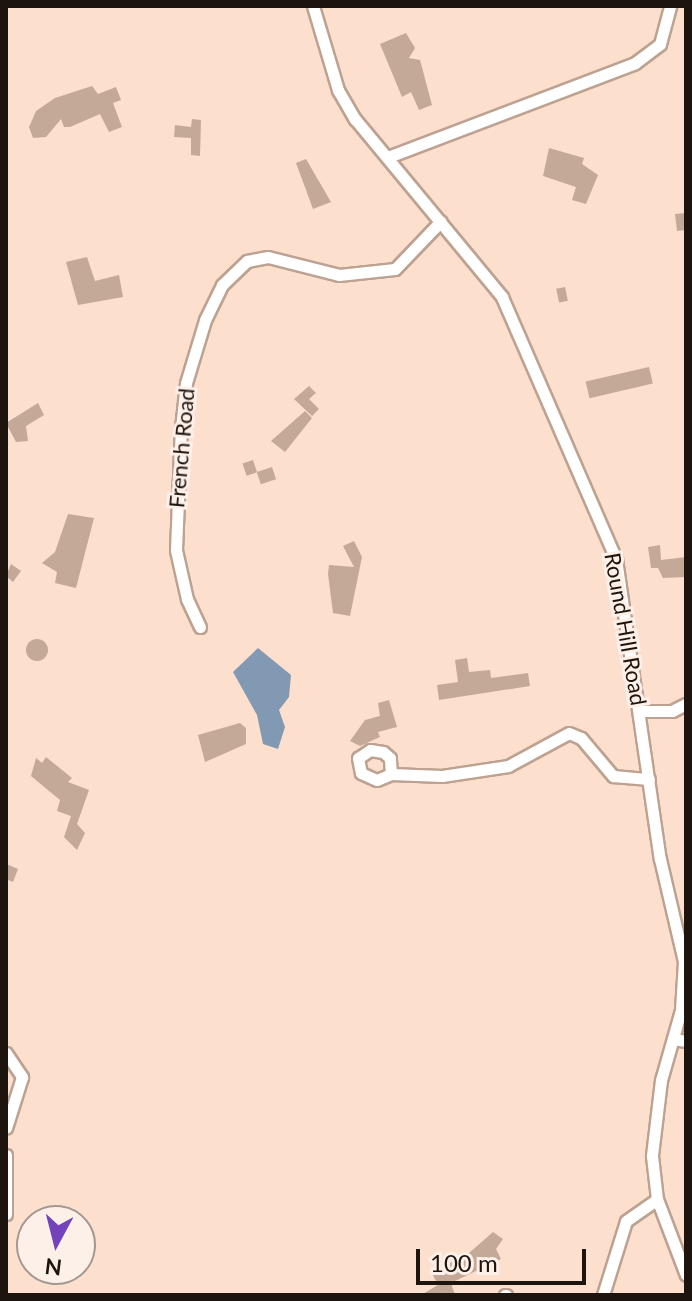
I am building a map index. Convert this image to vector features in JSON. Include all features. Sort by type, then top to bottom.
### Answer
[{"type":"street","name":"Round Hill Road","points":[[313,6],[338,90],[388,157],[502,297],[604,525],[616,559],[641,711],[660,859],[684,961],[673,1039],[654,1119],[657,1199],[686,1275]]},
{"type":"street","points":[[388,157],[635,63],[660,44],[670,6]]},
{"type":"street","name":"French Road","points":[[200,627],[187,599],[176,550],[179,459],[186,383],[205,320],[222,285],[247,261],[268,257],[339,275],[395,269],[441,221]]},
{"type":"street","points":[[641,711],[672,711],[686,704]]},
{"type":"street","points":[[391,774],[427,777],[494,770],[569,733],[581,738],[613,776],[649,779]]},
{"type":"street","points":[[673,1039],[686,1041]]},
{"type":"street","points":[[6,1053],[22,1077],[6,1128]]},
{"type":"street","points":[[6,1155],[6,1214]]},
{"type":"street","points":[[603,1295],[626,1221],[657,1199]]},
{"type":"water","points":[[258,648],[291,675],[289,697],[279,710],[285,727],[278,749],[263,744],[257,715],[233,672]]},
{"type":"building","points":[[406,33],[415,48],[409,58],[420,60],[432,105],[419,110],[411,92],[402,97],[380,44]]},
{"type":"building","points":[[92,86],[98,94],[116,87],[121,100],[113,103],[122,127],[109,132],[100,114],[70,127],[64,127],[61,119],[46,137],[33,138],[29,127],[36,111],[55,98]]},
{"type":"building","points":[[192,119],[201,120],[200,156],[191,155],[191,138],[174,137],[175,125],[191,127]]},
{"type":"building","points":[[549,148],[584,158],[582,164],[598,175],[586,204],[572,200],[576,187],[543,176]]},
{"type":"building","points":[[306,159],[331,202],[313,209],[296,163]]},
{"type":"building","points":[[686,213],[686,230],[677,231],[675,214]]},
{"type":"building","points":[[87,257],[95,281],[119,275],[123,297],[78,305],[66,262]]},
{"type":"building","points":[[565,287],[568,301],[559,303],[556,289]]},
{"type":"building","points":[[649,367],[653,384],[589,398],[586,382]]},
{"type":"building","points":[[309,386],[316,393],[309,399],[319,409],[312,416],[294,399]]},
{"type":"building","points":[[38,403],[44,415],[26,426],[28,441],[16,442],[6,423]]},
{"type":"building","points":[[305,411],[312,418],[285,452],[271,441]]},
{"type":"building","points":[[253,460],[257,472],[247,476],[243,463]]},
{"type":"building","points":[[272,467],[276,479],[261,484],[257,472]]},
{"type":"building","points":[[68,514],[94,518],[76,588],[55,583],[57,572],[42,563],[55,552]]},
{"type":"building","points":[[354,541],[362,557],[350,616],[333,613],[328,574],[329,565],[354,567],[343,546]]},
{"type":"building","points":[[660,545],[661,560],[686,557],[686,577],[663,578],[658,568],[651,568],[648,547]]},
{"type":"building","points":[[11,564],[21,571],[13,582],[6,576]]},
{"type":"building","points":[[37,639],[45,642],[48,650],[45,658],[37,661],[29,658],[26,650],[29,642]]},
{"type":"building","points":[[467,658],[469,672],[490,670],[491,678],[528,673],[530,686],[439,700],[437,685],[458,682],[455,660]]},
{"type":"building","points":[[389,700],[397,727],[378,732],[380,737],[360,746],[350,741],[365,720],[380,716],[378,703]]},
{"type":"building","points":[[240,723],[246,728],[246,744],[205,762],[198,735]]},
{"type":"building","points":[[46,757],[72,778],[68,782],[89,790],[77,824],[85,833],[77,850],[64,837],[71,816],[57,811],[60,800],[31,776],[36,758],[42,763]]},
{"type":"building","points":[[6,864],[18,869],[13,882],[6,879]]},
{"type":"building","points":[[493,1232],[503,1239],[496,1249],[501,1259],[451,1283],[455,1295],[421,1295],[438,1285],[433,1275],[441,1272],[439,1261],[447,1257],[450,1263],[469,1253]]}]
